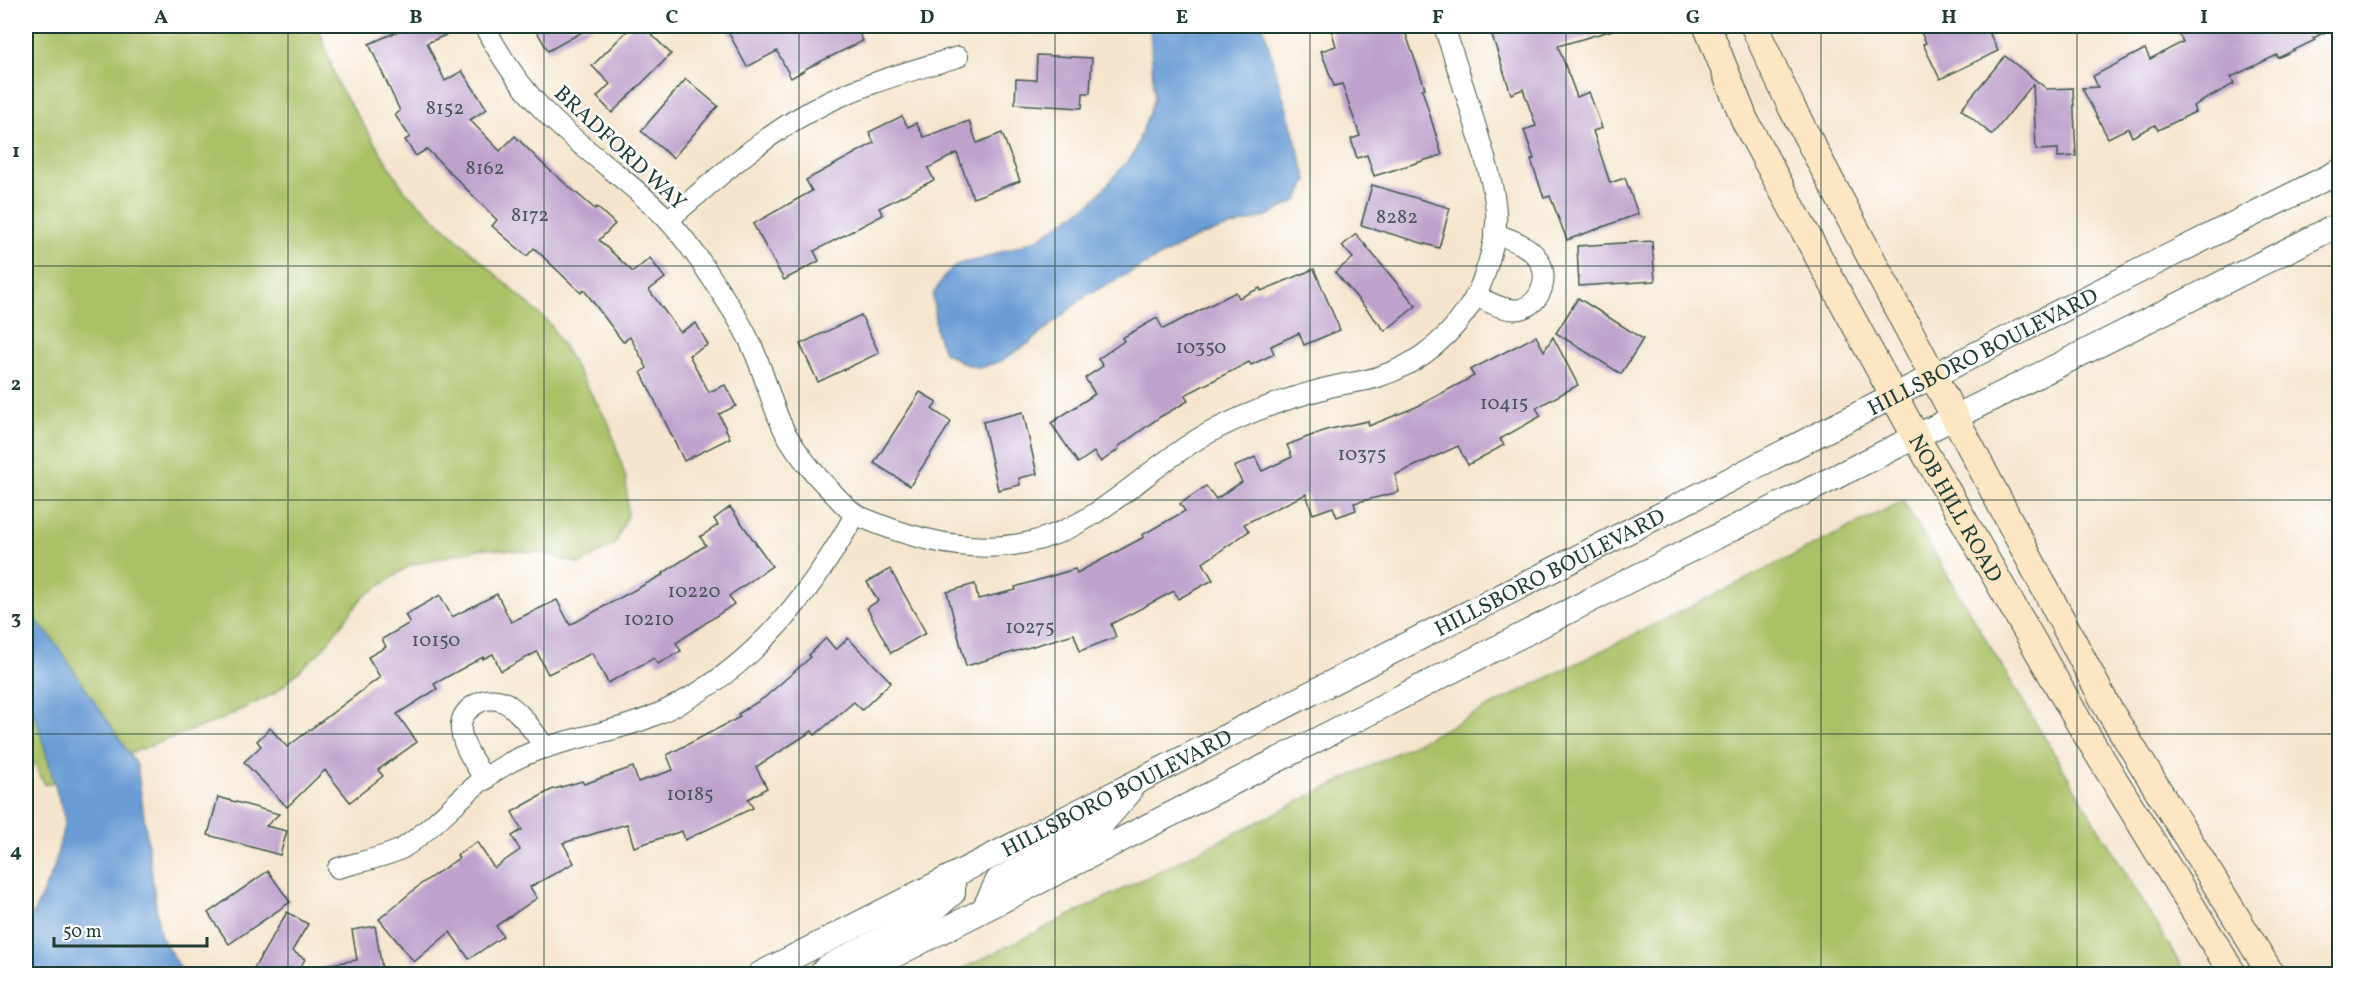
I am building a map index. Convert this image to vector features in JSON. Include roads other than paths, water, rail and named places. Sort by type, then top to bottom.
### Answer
[{"type":"main road","name":"NOB HILL ROAD","points":[[1707,26],[1745,121],[1916,437],[2080,724],[2233,975]]},
{"type":"main road","name":"NOB HILL ROAD","points":[[1754,26],[1792,108],[2109,710],[2271,975]]},
{"type":"street","name":"BRADFORD WAY","points":[[484,26],[518,80],[545,112],[618,173],[668,220],[705,268],[730,306],[753,348],[784,430],[807,464],[855,515]]},
{"type":"street","points":[[338,868],[402,849],[500,767],[546,748],[604,733],[649,717],[693,695],[770,636],[798,605],[832,556],[855,515],[947,544],[991,548],[1027,543],[1059,534],[1094,516],[1164,462],[1202,437],[1242,417],[1290,398],[1332,386],[1376,378],[1406,366],[1431,350],[1455,325],[1475,296],[1488,264],[1497,216],[1491,180],[1444,26]]},
{"type":"street","points":[[668,220],[758,144],[797,119],[839,97],[890,77],[958,57]]},
{"type":"street","name":"HILLSBORO BOULEVARD","points":[[760,975],[1933,376],[2340,171]]},
{"type":"street","name":"HILLSBORO BOULEVARD","points":[[858,975],[984,909],[2340,224]]},
{"type":"street","points":[[1475,296],[1501,307],[1520,309],[1531,304],[1540,294],[1543,284],[1543,268],[1538,258],[1520,244],[1494,233]]},
{"type":"street","points":[[485,780],[461,735],[461,721],[469,707],[486,699],[504,701],[517,712],[546,748]]},
{"type":"street","points":[[984,909],[998,880],[1100,826],[1139,782]]},
{"type":"street","points":[[821,975],[826,968],[929,914],[953,893],[953,876]]},
{"type":"water","points":[[1150,26],[1263,26],[1307,180],[1298,200],[1267,216],[1199,236],[1087,295],[1028,344],[1001,361],[980,368],[965,364],[944,352],[936,331],[933,295],[945,275],[958,264],[981,259],[1036,240],[1092,202],[1133,155],[1154,99]]},
{"type":"water","points":[[26,610],[52,638],[137,765],[160,935],[184,974],[26,974],[26,930],[54,868],[65,821],[36,717],[26,704]]}]
